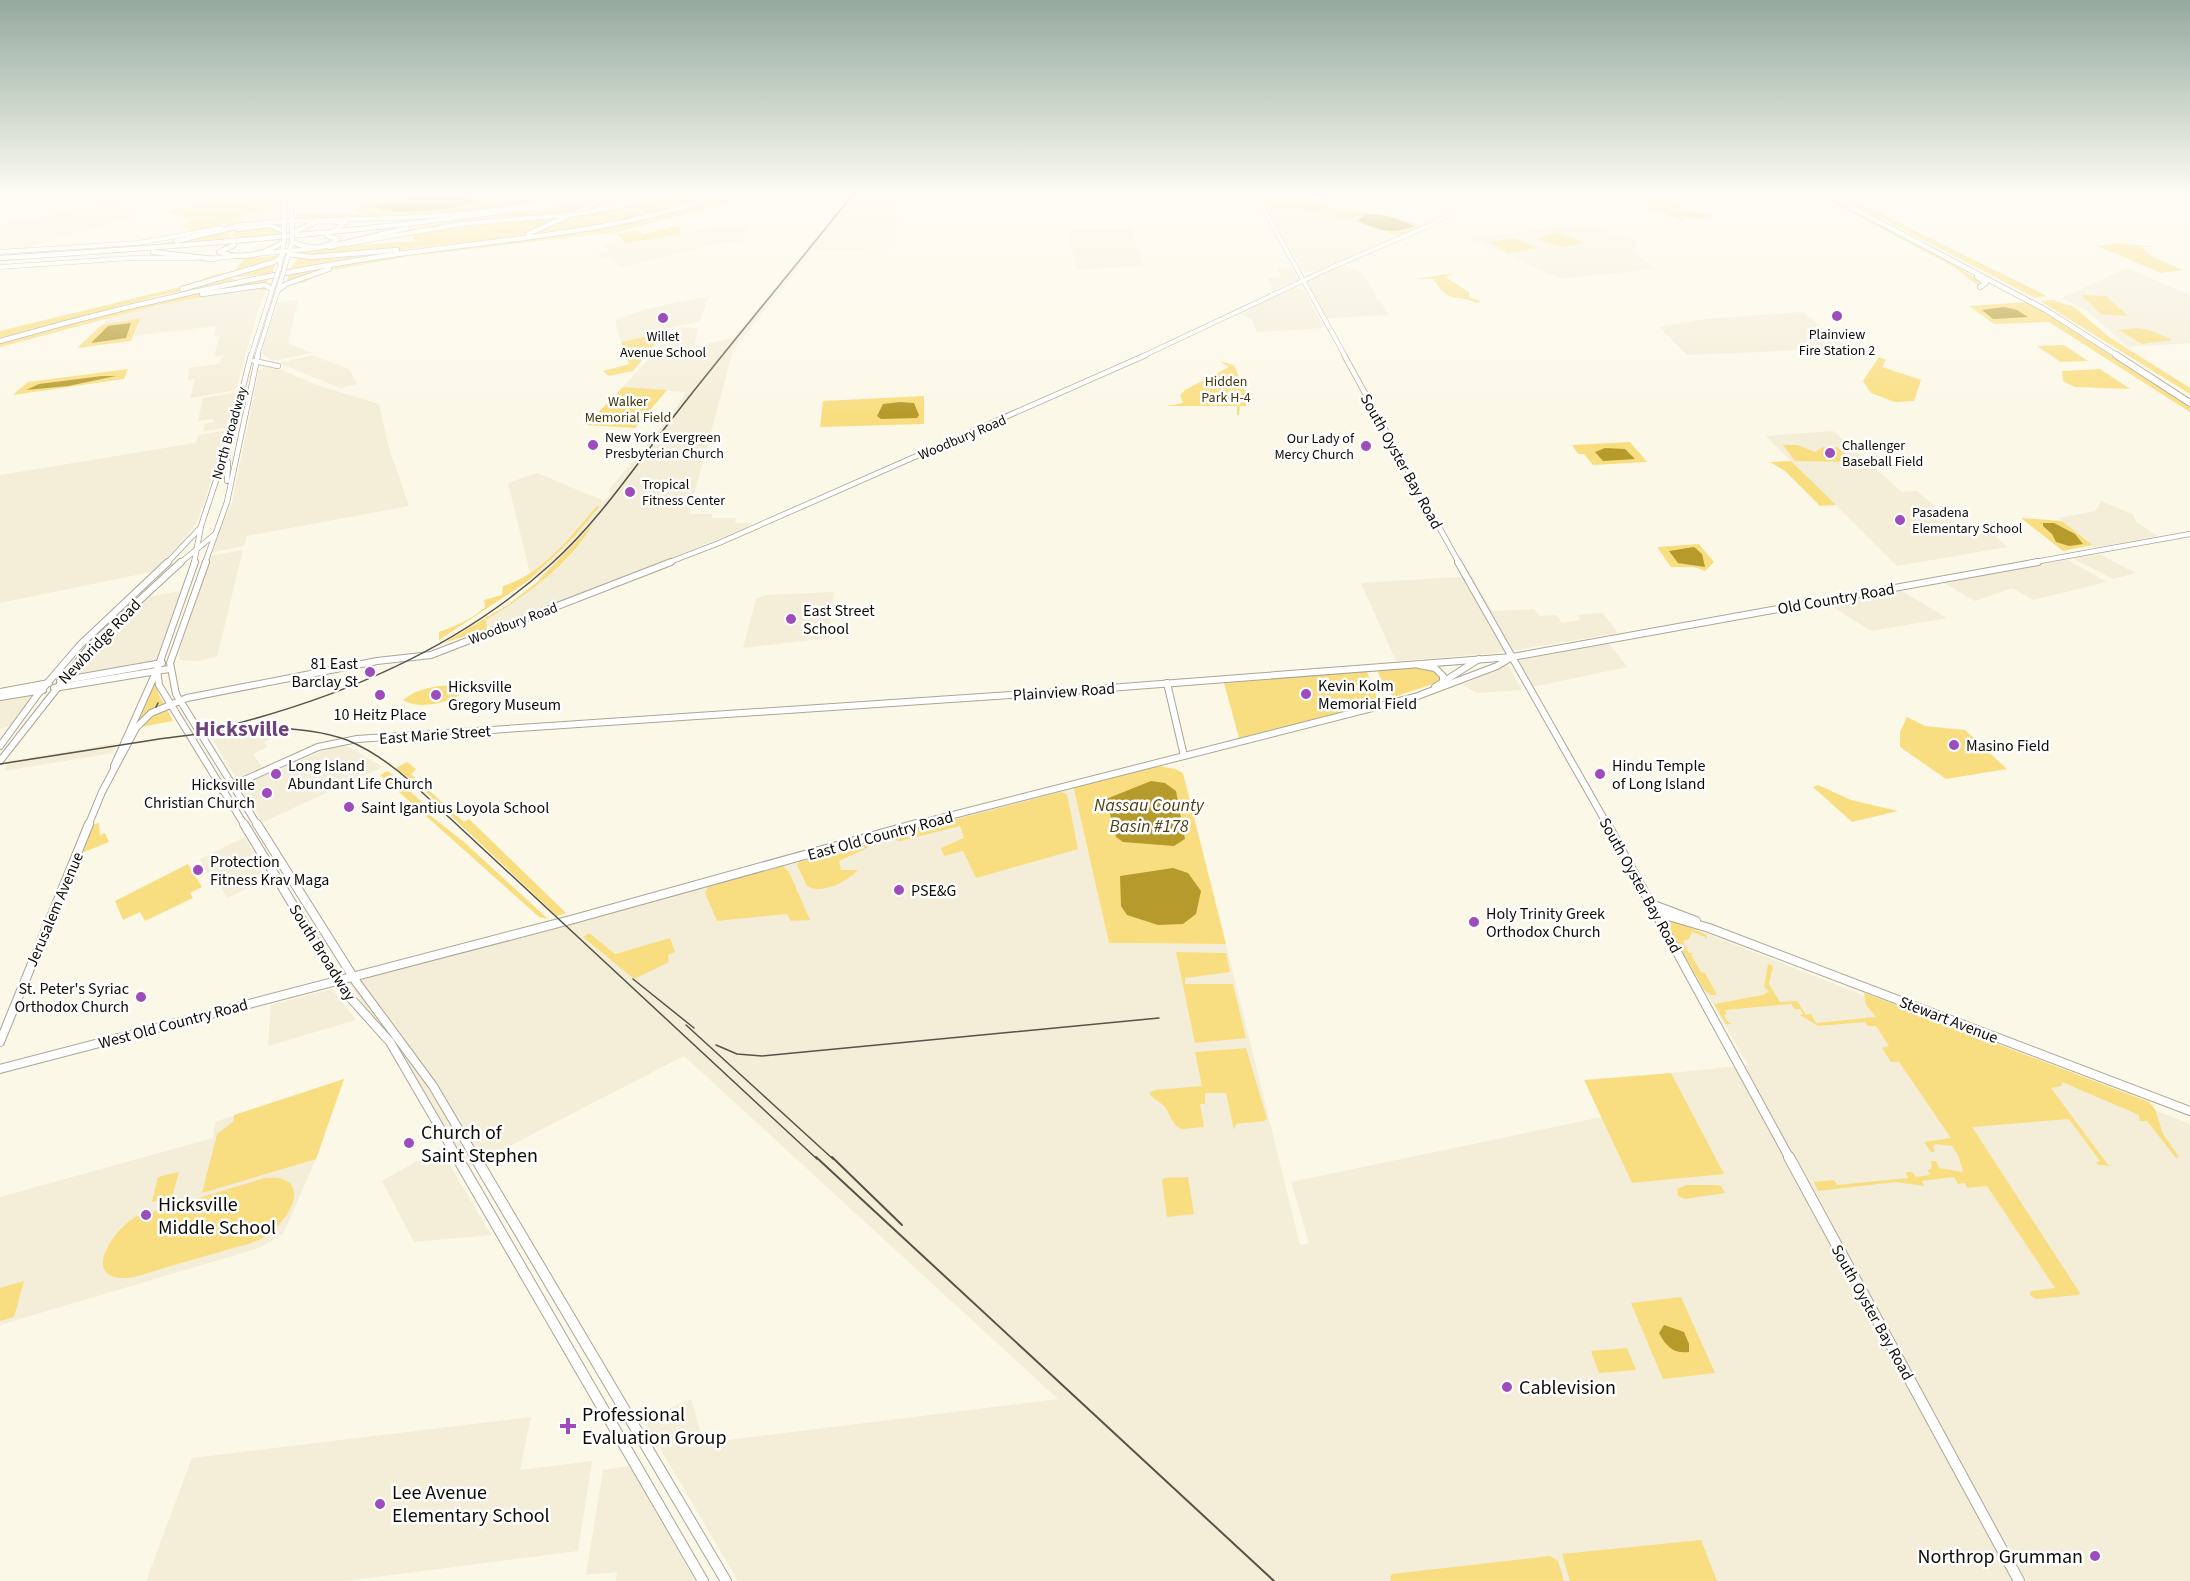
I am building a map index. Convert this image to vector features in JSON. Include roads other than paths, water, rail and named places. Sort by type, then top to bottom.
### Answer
[{"type":"highway","points":[[256,267],[240,270],[230,276],[239,279],[316,267]]},
{"type":"highway","points":[[0,340],[256,267]]},
{"type":"highway","points":[[296,270],[307,267]]},
{"type":"highway","points":[[0,340],[122,308],[316,267]]},
{"type":"highway","points":[[122,308],[262,286],[275,290],[334,267]]},
{"type":"highway","points":[[1960,267],[1986,284],[1980,287]]},
{"type":"highway","points":[[1965,267],[2061,319],[2190,403]]},
{"type":"highway","points":[[1971,267],[2044,305],[2190,398]]},
{"type":"highway","points":[[282,277],[285,281],[293,281],[317,270],[296,270]]},
{"type":"highway","points":[[131,304],[266,274]]},
{"type":"highway","points":[[257,278],[237,283],[232,287],[261,285],[276,278]]},
{"type":"main road","name":"North Broadway","points":[[117,756],[148,686],[159,667],[193,571],[201,526],[224,457],[261,321],[285,267]]},
{"type":"main road","name":"Woodbury Road","points":[[179,701],[377,661],[431,655],[724,541],[1093,380],[1333,267]]},
{"type":"main road","points":[[1296,268],[1303,272],[1318,273]]},
{"type":"main road","name":"South Oyster Bay Road","points":[[1296,268],[1653,908],[2019,1581]]},
{"type":"main road","name":"North Broadway","points":[[170,666],[227,502],[240,448],[256,361],[267,326],[279,269]]},
{"type":"main road","points":[[1288,287],[1308,290]]},
{"type":"main road","points":[[261,321],[267,326]]},
{"type":"main road","points":[[250,359],[278,366],[264,367],[255,372]]},
{"type":"main road","points":[[238,428],[240,448]]},
{"type":"main road","points":[[224,457],[228,462],[227,481]]},
{"type":"main road","name":"Newbridge Road","points":[[0,746],[47,683],[108,617],[175,556],[201,526]]},
{"type":"main road","name":"Old Country Road","points":[[1481,658],[1512,657],[2190,534]]},
{"type":"main road","name":"Newbridge Road","points":[[1,760],[54,688],[103,633],[159,580],[214,535]]},
{"type":"main road","points":[[1505,645],[1533,653]]},
{"type":"main road","name":"East Old Country Road","points":[[346,977],[574,920],[925,822],[1415,696],[1482,672],[1512,657]]},
{"type":"main road","name":"East Old Country Road","points":[[1415,696],[1443,683],[1481,658]]},
{"type":"main road","name":"Plainview Road","points":[[647,719],[1167,683],[1481,658]]},
{"type":"main road","points":[[1390,665],[1430,666],[1442,673],[1443,683]]},
{"type":"main road","points":[[0,692],[170,666]]},
{"type":"main road","name":"South Broadway","points":[[170,666],[179,701],[204,736],[346,977],[347,994],[390,1042],[703,1581]]},
{"type":"main road","points":[[0,697],[159,667]]},
{"type":"main road","name":"South Broadway","points":[[159,667],[159,685],[222,790],[346,977],[424,1072],[726,1581]]},
{"type":"main road","points":[[1167,683],[1184,756]]},
{"type":"main road","name":"Jerusalem Avenue","points":[[110,777],[142,720],[179,701]]},
{"type":"main road","name":"East Marie Street","points":[[222,790],[318,747],[337,742],[647,719]]},
{"type":"main road","points":[[1,760],[1,754],[10,738],[8,733]]},
{"type":"main road","name":"Jerusalem Avenue","points":[[0,1042],[117,756]]},
{"type":"main road","name":"Stewart Avenue","points":[[1653,908],[2190,1111]]},
{"type":"main road","name":"West Old Country Road","points":[[0,1069],[346,977]]},
{"type":"water","points":[[2004,307],[2017,310],[2028,317],[1993,319],[1982,310]]},
{"type":"water","points":[[131,323],[126,338],[91,343],[108,326]]},
{"type":"water","points":[[116,376],[68,386],[26,390],[39,384]]},
{"type":"water","points":[[914,403],[919,415],[917,418],[881,419],[877,416],[883,404]]},
{"type":"water","points":[[1605,448],[1625,449],[1635,459],[1603,461],[1595,452]]},
{"type":"water","points":[[2043,523],[2054,523],[2075,534],[2083,544],[2069,546],[2056,542],[2052,534],[2043,526]]},
{"type":"water","points":[[1694,547],[1702,554],[1705,567],[1678,563],[1669,551]]},
{"type":"water","name":"Nassau County Basin #178","points":[[1151,781],[1165,783],[1176,791],[1185,839],[1174,846],[1123,842],[1116,837],[1106,799]]},
{"type":"water","name":"Nassau County Basin #178","points":[[1173,868],[1188,873],[1201,891],[1196,914],[1183,924],[1158,925],[1127,915],[1121,906],[1120,876]]},
{"type":"water","points":[[1664,1325],[1684,1332],[1689,1344],[1689,1352],[1674,1350],[1664,1342],[1659,1333]]},
{"type":"railway","points":[[235,724],[320,698],[403,663],[480,619],[517,593],[551,564],[586,529],[795,267]]},
{"type":"railway","points":[[156,707],[158,703]]},
{"type":"railway","points":[[0,764],[153,740],[250,729],[275,728],[323,733],[356,744],[381,758],[411,782],[817,1159]]},
{"type":"railway","points":[[633,979],[694,1028]]},
{"type":"railway","points":[[716,1045],[737,1054],[762,1056],[1159,1018]]},
{"type":"railway","points":[[686,1025],[833,1159]]},
{"type":"railway","points":[[816,1157],[1274,1581]]},
{"type":"railway","points":[[832,1157],[902,1225]]},
{"type":"place","name":"Plainview Fire Station 2","points":[[1837,316]]},
{"type":"place","name":"Willet Avenue School","points":[[663,318]]},
{"type":"place","name":"New York Evergreen Presbyterian Church","points":[[593,445]]},
{"type":"place","name":"Our Lady of Mercy Church","points":[[1366,446]]},
{"type":"place","name":"Challenger Baseball Field","points":[[1830,453]]},
{"type":"place","name":"Tropical Fitness Center","points":[[630,492]]},
{"type":"place","name":"Pasadena Elementary School","points":[[1900,520]]},
{"type":"place","name":"East Street School","points":[[791,619]]},
{"type":"place","name":"81 East Barclay St","points":[[370,672]]},
{"type":"place","name":"Kevin Kolm Memorial Field","points":[[1306,694]]},
{"type":"place","name":"10 Heitz Place","points":[[380,695]]},
{"type":"place","name":"Hicksville Gregory Museum","points":[[436,695]]},
{"type":"place","name":"Masino Field","points":[[1954,745]]},
{"type":"place","name":"Long Island Abundant Life Church","points":[[276,774]]},
{"type":"place","name":"Hindu Temple of Long Island","points":[[1600,774]]},
{"type":"place","name":"Hicksville Christian Church","points":[[267,793]]},
{"type":"place","name":"Saint Igantius Loyola School","points":[[349,807]]},
{"type":"place","name":"Protection Fitness Krav Maga","points":[[198,870]]},
{"type":"place","name":"PSE&G","points":[[899,890]]},
{"type":"place","name":"Holy Trinity Greek Orthodox Church","points":[[1474,922]]},
{"type":"place","name":"St. Peter's Syriac Orthodox Church","points":[[141,997]]},
{"type":"place","name":"Church of Saint Stephen","points":[[409,1143]]},
{"type":"place","name":"Hicksville Middle School","points":[[146,1215]]},
{"type":"place","name":"Cablevision","points":[[1507,1387]]},
{"type":"place","name":"Professional Evaluation Group","points":[[568,1426]]},
{"type":"place","name":"Lee Avenue Elementary School","points":[[380,1504]]},
{"type":"place","name":"Northrop Grumman","points":[[2095,1556]]},
{"type":"district","name":"Hicksville","points":[[242,728]]},
{"type":"park label","name":"Hidden Park H-4","points":[[1226,390]]},
{"type":"park label","name":"Walker Memorial Field","points":[[628,409]]}]
